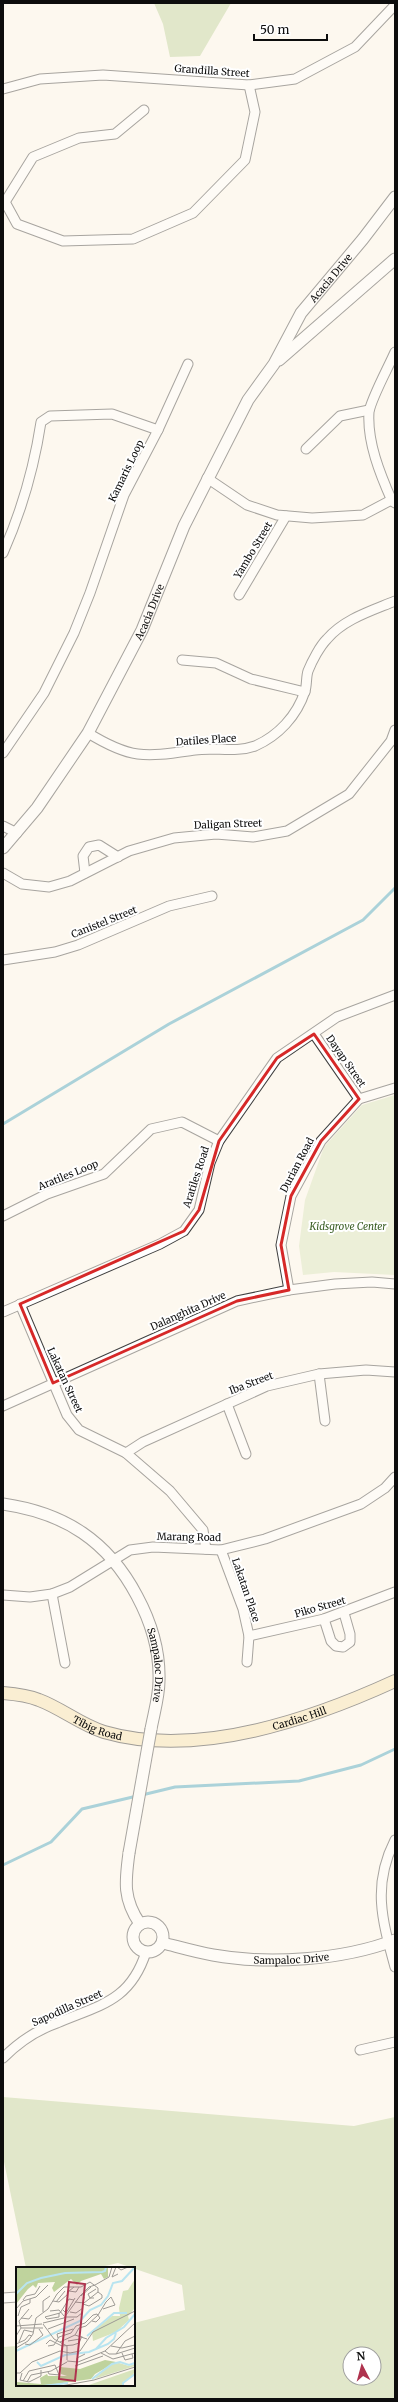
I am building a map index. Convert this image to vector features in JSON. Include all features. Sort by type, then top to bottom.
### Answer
[{"type":"main road","name":"Cardiac Hill","points":[[198,1739],[262,1729],[307,1716],[361,1697],[395,1681]]},
{"type":"main road","name":"Tibig Road","points":[[3,1693],[39,1700],[103,1731],[127,1737],[166,1741],[198,1739]]},
{"type":"street","name":"Grandilla Street","points":[[3,89],[40,79],[103,75],[249,86],[295,79],[356,47],[395,5]]},
{"type":"street","points":[[144,110],[115,134],[79,138],[33,157],[5,202],[17,224],[63,241],[133,239],[193,213],[245,160],[255,112],[249,86]]},
{"type":"street","name":"Acacia Drive","points":[[3,848],[18,833],[38,808],[88,733],[142,630],[184,526],[207,478],[248,400],[274,364],[301,313],[363,239],[395,197]]},
{"type":"street","name":"Acacia Drive","points":[[274,364],[395,259]]},
{"type":"street","points":[[207,478],[247,505],[286,516],[312,518],[363,515],[394,501],[379,471],[370,432],[369,410],[395,352]]},
{"type":"street","points":[[158,430],[188,364]]},
{"type":"street","points":[[306,449],[340,416],[369,410]]},
{"type":"street","name":"Kamaris Loop","points":[[3,553],[20,512],[34,467],[41,422],[50,416],[112,414],[158,430],[124,495],[90,593],[74,633],[44,693],[3,753]]},
{"type":"street","name":"Yambo Street","points":[[239,595],[286,516]]},
{"type":"street","name":"Datiles Place","points":[[88,733],[123,752],[138,755],[158,755],[199,749],[229,750],[253,746],[274,737],[287,724],[305,692],[308,671],[326,640],[345,622],[395,601]]},
{"type":"street","points":[[182,660],[216,663],[251,679],[305,692]]},
{"type":"street","name":"Daligan Street","points":[[3,873],[22,884],[48,888],[85,873],[129,851],[174,838],[216,834],[253,837],[287,831],[350,794],[391,741],[395,730]]},
{"type":"street","points":[[3,826],[18,833]]},
{"type":"street","points":[[85,873],[83,856],[89,847],[99,845],[118,856]]},
{"type":"street","name":"Canistel Street","points":[[3,960],[55,952],[78,945],[169,906],[212,896]]},
{"type":"street","name":"Aratiles Road","points":[[3,1312],[160,1244],[184,1231],[199,1210],[210,1163],[219,1141],[277,1058],[337,1017],[395,995]]},
{"type":"street","name":"Dayap Street","points":[[314,1034],[360,1100]]},
{"type":"street","name":"Durian Road","points":[[289,1290],[281,1245],[291,1196],[321,1141],[360,1100],[395,1088]]},
{"type":"street","name":"Aratiles Loop","points":[[3,1216],[47,1194],[104,1174],[151,1129],[182,1122],[219,1141]]},
{"type":"street","name":"Dalanghita Drive","points":[[3,1406],[238,1301],[289,1290],[350,1283],[395,1284]]},
{"type":"street","name":"Lakatan Street","points":[[20,1304],[67,1415],[79,1430],[126,1454],[170,1491],[203,1530],[206,1549]]},
{"type":"street","name":"Iba Street","points":[[126,1454],[143,1442],[267,1386],[319,1374],[366,1370],[395,1372]]},
{"type":"street","points":[[319,1374],[325,1421]]},
{"type":"street","points":[[227,1404],[246,1454]]},
{"type":"street","name":"Marang Road","points":[[3,1595],[30,1597],[52,1594],[70,1587],[130,1550],[153,1547],[221,1550],[265,1540],[361,1504],[385,1488],[395,1477]]},
{"type":"street","name":"Sampaloc Drive","points":[[3,1504],[34,1510],[58,1519],[82,1532],[114,1559],[129,1580],[144,1609],[156,1648],[160,1681],[126,1874],[127,1899],[130,1910],[140,1924]]},
{"type":"street","name":"Lakatan Place","points":[[221,1550],[242,1609],[249,1636],[247,1662]]},
{"type":"street","name":"Piko Street","points":[[249,1636],[324,1619],[395,1592]]},
{"type":"street","points":[[52,1594],[66,1662]]},
{"type":"street","points":[[324,1619],[332,1641],[336,1646],[343,1647],[350,1642],[350,1634],[344,1612]]},
{"type":"street","points":[[395,1840],[386,1859],[381,1882],[381,1909],[392,1941],[395,1967]]},
{"type":"street","points":[[149,1922],[158,1925],[164,1934],[163,1943],[156,1951],[146,1952],[137,1947],[133,1938],[136,1928],[140,1924],[149,1922]]},
{"type":"street","name":"Sampaloc Drive","points":[[163,1943],[213,1955],[279,1959],[344,1953],[392,1941]]},
{"type":"street","name":"Sapodilla Street","points":[[3,2058],[33,2034],[56,2023],[99,2008],[117,1996],[130,1984],[140,1969],[146,1952]]},
{"type":"street","points":[[360,2050],[395,2042]]},
{"type":"street","points":[[3,2298],[16,2297]]},
{"type":"highlighted area","points":[[314,1034],[359,1099],[321,1141],[291,1196],[281,1245],[289,1290],[237,1301],[53,1383],[20,1304],[184,1231],[199,1210],[219,1141],[277,1058]]},
{"type":"green space","points":[[154,3],[231,3],[200,56],[170,57],[163,24]]},
{"type":"green space","name":"Kidsgrove Center","points":[[395,1095],[395,1275],[334,1272],[303,1275],[299,1246],[305,1200],[324,1147],[362,1105]]},
{"type":"green space","points":[[3,2097],[354,2126],[395,2117],[395,2399],[3,2399],[3,2347],[16,2346],[16,2386],[135,2386],[135,2323],[185,2310],[182,2285],[135,2269],[135,2267],[130,2267],[118,2263],[101,2267],[26,2267],[3,2157]]},
{"type":"waterway","points":[[3,1124],[169,1024],[363,920],[395,888]]},
{"type":"waterway","points":[[142,1795],[175,1787],[299,1781],[361,1765],[395,1749]]},
{"type":"waterway","points":[[3,1865],[51,1842],[82,1809],[137,1796]]}]
